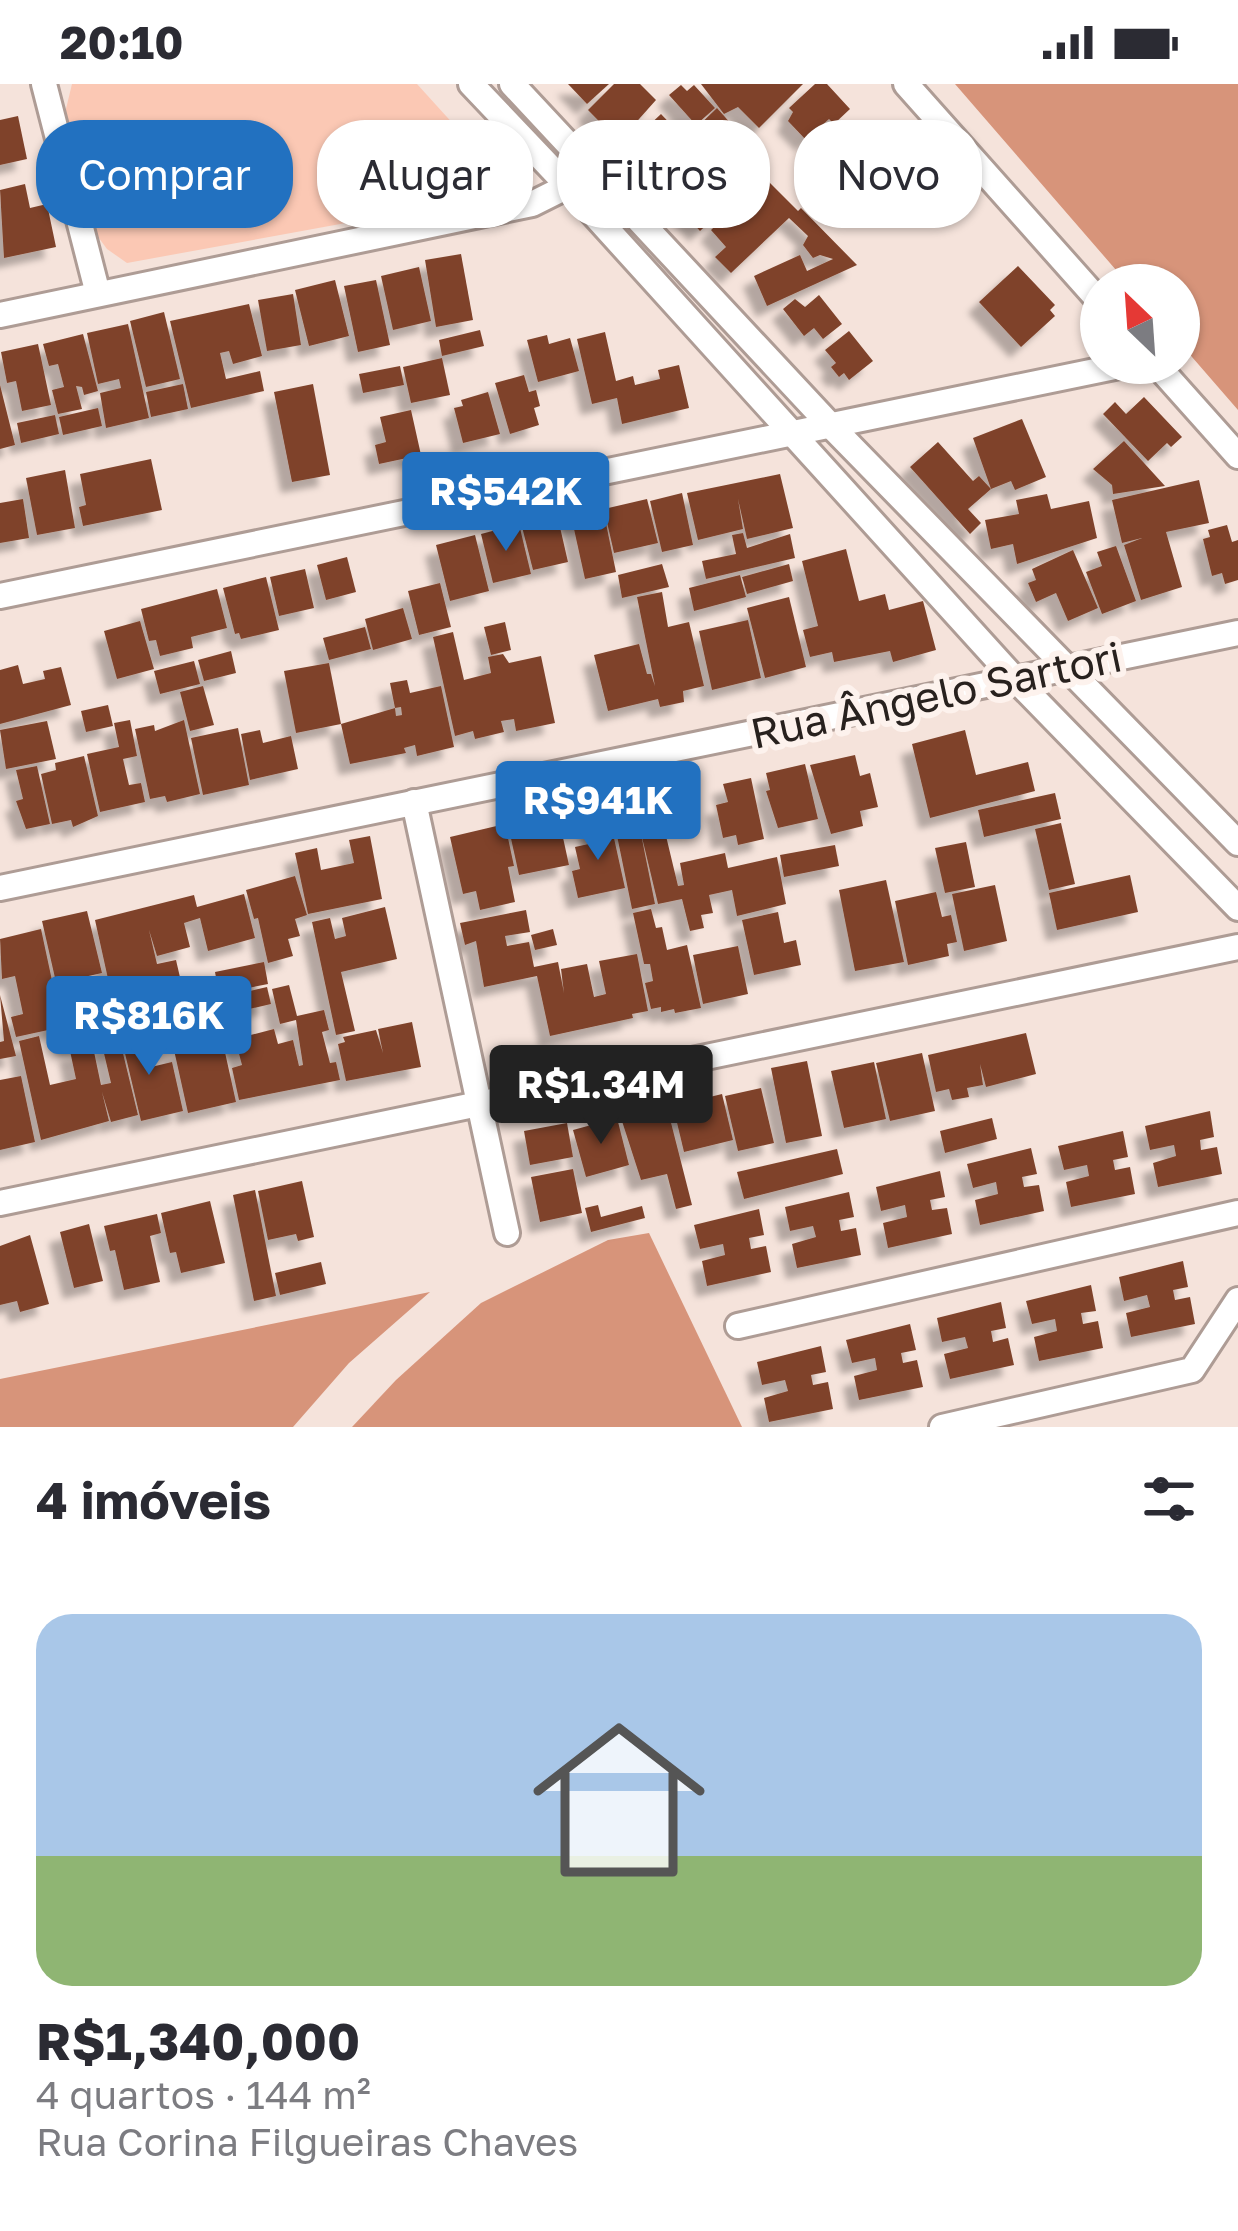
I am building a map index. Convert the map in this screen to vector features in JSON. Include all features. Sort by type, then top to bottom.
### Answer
[{"type":"street","points":[[44,84],[98,294]]},
{"type":"street","points":[[471,84],[557,174]]},
{"type":"street","points":[[512,84],[830,425],[1238,843]]},
{"type":"street","points":[[906,84],[1080,279]]},
{"type":"street","points":[[0,315],[532,204],[557,192]]},
{"type":"street","points":[[606,228],[1012,677],[1238,908]]},
{"type":"street","points":[[0,596],[1080,374]]},
{"type":"street","points":[[1174,384],[1238,456]]},
{"type":"street","name":"Rua Ângelo Sartori","points":[[0,888],[1238,633]]},
{"type":"street","points":[[414,802],[507,1234]]},
{"type":"street","points":[[0,1203],[1238,947]]},
{"type":"street","points":[[738,1326],[1238,1214]]},
{"type":"street","points":[[942,1427],[1192,1370],[1238,1300]]},
{"type":"shaded area","points":[[72,84],[417,84],[450,120],[317,120],[318,228],[127,263],[107,249],[93,228],[293,228],[293,120],[67,120]]},
{"type":"shaded area","points":[[955,84],[1238,84],[1238,410],[1200,366],[1200,264],[1111,264]]},
{"type":"shaded area","points":[[649,1233],[742,1427],[352,1427],[481,1303],[608,1240]]},
{"type":"shaded area","points":[[430,1292],[349,1363],[293,1427],[0,1427],[0,1379]]},
{"type":"building","points":[[568,84],[609,84],[587,104]]},
{"type":"building","points":[[614,84],[640,84],[656,100],[638,120],[598,120],[588,110]]},
{"type":"building","points":[[701,84],[803,84],[767,120],[751,120],[738,107],[724,114]]},
{"type":"building","points":[[815,84],[827,84],[850,109],[838,120],[794,120],[794,127],[788,121],[793,112],[789,108]]},
{"type":"building","points":[[681,85],[687,91],[694,85],[715,108],[702,120],[692,120],[669,95]]},
{"type":"building","points":[[717,108],[728,120],[704,120]]},
{"type":"building","points":[[18,116],[27,159],[0,165],[0,120]]},
{"type":"building","points":[[770,183],[794,207],[794,223],[789,218],[731,273],[715,257],[726,247],[711,230],[770,228]]},
{"type":"building","points":[[25,184],[30,208],[36,207],[36,228],[52,228],[56,247],[4,258],[0,190]]},
{"type":"building","points":[[800,228],[821,228],[857,265],[767,306],[754,276],[800,255],[807,271],[833,259],[813,258],[803,245],[808,236]]},
{"type":"building","points":[[461,254],[473,320],[436,327],[425,260]]},
{"type":"building","points":[[1018,266],[1055,305],[1050,310],[1055,316],[1021,347],[979,302]]},
{"type":"building","points":[[419,267],[431,321],[393,330],[381,276]]},
{"type":"building","points":[[335,280],[349,336],[309,346],[295,290]]},
{"type":"building","points":[[376,280],[390,345],[358,352],[344,286]]},
{"type":"building","points":[[293,294],[301,345],[267,351],[258,300]]},
{"type":"building","points":[[819,295],[842,324],[823,339],[814,328],[804,336],[783,309],[795,299],[805,307]]},
{"type":"building","points":[[249,304],[262,356],[233,364],[229,351],[220,353],[226,379],[260,371],[264,391],[191,408],[170,321]]},
{"type":"building","points":[[164,312],[180,379],[146,387],[130,321]]},
{"type":"building","points":[[128,324],[149,418],[106,428],[100,393],[121,388],[119,379],[98,384],[87,333]]},
{"type":"building","points":[[480,330],[484,346],[442,356],[439,340]]},
{"type":"building","points":[[849,331],[873,361],[849,380],[831,367],[836,363],[825,350]]},
{"type":"building","points":[[605,332],[616,381],[633,376],[635,385],[660,379],[658,370],[679,365],[689,408],[622,424],[617,398],[592,404],[577,339]]},
{"type":"building","points":[[83,334],[98,391],[84,395],[82,387],[76,386],[82,409],[58,414],[52,390],[64,387],[58,364],[49,366],[43,344]]},
{"type":"building","points":[[547,335],[549,344],[570,338],[579,371],[538,382],[527,340]]},
{"type":"building","points":[[38,344],[51,405],[22,411],[16,381],[7,383],[1,352]]},
{"type":"building","points":[[442,358],[450,395],[411,403],[403,367]]},
{"type":"building","points":[[400,366],[404,385],[363,393],[359,374]]},
{"type":"building","points":[[524,375],[529,392],[536,390],[539,425],[510,434],[495,383]]},
{"type":"building","points":[[183,384],[188,409],[151,417],[146,392]]},
{"type":"building","points":[[313,384],[330,475],[292,482],[274,392]]},
{"type":"building","points":[[0,385],[15,445],[0,449]]},
{"type":"building","points":[[488,392],[500,434],[463,443],[454,408],[463,406],[461,400]]},
{"type":"building","points":[[1144,397],[1182,437],[1171,447],[1167,443],[1148,461],[1103,414],[1115,402],[1126,414]]},
{"type":"building","points":[[98,408],[102,426],[63,435],[59,417]]},
{"type":"building","points":[[411,410],[421,455],[379,464],[375,445],[386,442],[380,417]]},
{"type":"building","points":[[55,415],[59,434],[21,443],[17,423]]},
{"type":"building","points":[[1022,419],[1046,477],[1015,490],[1011,481],[991,489],[973,438]]},
{"type":"building","points":[[1124,441],[1165,486],[1113,494],[1112,485],[1093,469]]},
{"type":"building","points":[[938,442],[973,481],[979,476],[991,489],[968,509],[981,523],[970,534],[910,467]]},
{"type":"building","points":[[151,459],[162,510],[83,526],[79,507],[86,505],[80,474]]},
{"type":"building","points":[[65,470],[75,528],[37,535],[26,478]]},
{"type":"building","points":[[780,474],[793,528],[747,539],[738,499],[743,529],[698,540],[687,493]]},
{"type":"building","points":[[1199,480],[1209,523],[1166,532],[1182,587],[1141,600],[1124,545],[1142,538],[1122,543],[1112,500]]},
{"type":"building","points":[[682,493],[693,545],[662,552],[650,501]]},
{"type":"building","points":[[1047,494],[1051,509],[1089,501],[1097,538],[1017,564],[1013,544],[991,549],[985,520],[1019,514],[1016,500]]},
{"type":"building","points":[[23,499],[29,538],[0,543],[0,503]]},
{"type":"building","points":[[647,499],[658,543],[614,553],[604,509]]},
{"type":"building","points":[[602,504],[616,572],[585,579],[570,511]]},
{"type":"building","points":[[557,514],[568,562],[533,570],[521,523]]},
{"type":"building","points":[[519,524],[531,574],[493,583],[481,534]]},
{"type":"building","points":[[1227,525],[1232,542],[1238,540],[1238,580],[1225,584],[1222,573],[1212,576],[1203,539],[1210,537],[1208,530]]},
{"type":"building","points":[[743,533],[747,548],[790,534],[795,558],[706,579],[702,561],[736,554],[732,535]]},
{"type":"building","points":[[475,535],[489,591],[450,601],[436,545]]},
{"type":"building","points":[[1116,546],[1136,601],[1102,614],[1086,572],[1102,566],[1097,552]]},
{"type":"building","points":[[846,549],[859,601],[885,594],[889,610],[923,601],[936,650],[893,662],[890,651],[834,662],[832,652],[810,657],[803,630],[818,626],[802,561]]},
{"type":"building","points":[[1073,550],[1098,608],[1068,621],[1056,593],[1036,602],[1028,583],[1036,580],[1032,569]]},
{"type":"building","points":[[347,557],[356,592],[326,600],[317,565]]},
{"type":"building","points":[[662,564],[669,587],[622,598],[618,575]]},
{"type":"building","points":[[789,564],[793,581],[747,594],[742,577]]},
{"type":"building","points":[[305,569],[314,608],[279,616],[270,577]]},
{"type":"building","points":[[740,575],[746,597],[694,611],[689,588]]},
{"type":"building","points":[[266,577],[279,630],[241,639],[235,634],[223,588]]},
{"type":"building","points":[[440,583],[451,627],[419,635],[408,591]]},
{"type":"building","points":[[217,589],[227,628],[191,637],[193,648],[160,656],[156,640],[149,641],[141,609]]},
{"type":"building","points":[[662,592],[668,627],[689,622],[704,686],[683,691],[684,702],[660,707],[658,699],[608,711],[594,655],[639,644],[655,686],[637,597]]},
{"type":"building","points":[[789,597],[806,667],[765,678],[747,608]]},
{"type":"building","points":[[403,608],[412,639],[373,650],[365,619]]},
{"type":"building","points":[[748,620],[761,678],[712,690],[699,631]]},
{"type":"building","points":[[140,621],[154,669],[117,679],[104,631]]},
{"type":"building","points":[[505,622],[511,650],[491,655],[484,627]]},
{"type":"building","points":[[365,627],[371,649],[329,660],[323,638]]},
{"type":"building","points":[[453,632],[464,680],[491,673],[488,657],[503,654],[509,663],[541,656],[555,723],[516,731],[514,719],[501,721],[504,732],[475,739],[473,731],[455,736],[433,637]]},
{"type":"building","points":[[231,651],[236,673],[204,681],[198,660]]},
{"type":"building","points":[[194,661],[200,684],[160,694],[154,671]]},
{"type":"building","points":[[329,663],[341,724],[296,733],[284,671]]},
{"type":"building","points":[[18,665],[23,684],[45,679],[43,671],[61,667],[71,705],[0,724],[0,670]]},
{"type":"building","points":[[407,680],[410,693],[441,686],[454,747],[417,756],[415,745],[404,748],[406,753],[350,764],[341,724],[395,708],[390,683]]},
{"type":"building","points":[[203,686],[214,725],[190,731],[180,692]]},
{"type":"building","points":[[108,705],[113,726],[86,732],[81,711]]},
{"type":"building","points":[[130,720],[137,756],[123,759],[129,785],[141,783],[145,802],[100,812],[87,754],[119,747],[114,723]]},
{"type":"building","points":[[184,720],[200,794],[167,802],[165,796],[150,799],[135,729],[154,725],[155,731]]},
{"type":"building","points":[[47,721],[56,759],[6,769],[0,730]]},
{"type":"building","points":[[238,728],[249,785],[203,795],[191,738]]},
{"type":"building","points":[[260,730],[263,743],[291,736],[298,769],[250,780],[241,734]]},
{"type":"building","points":[[965,730],[976,775],[1028,762],[1035,791],[930,818],[912,744]]},
{"type":"building","points":[[855,755],[860,776],[870,773],[878,807],[860,811],[863,826],[831,834],[810,765]]},
{"type":"building","points":[[84,756],[98,816],[73,827],[71,820],[52,824],[41,774],[56,770],[55,763]]},
{"type":"building","points":[[805,764],[818,819],[778,828],[766,791],[770,790],[766,773]]},
{"type":"building","points":[[37,766],[50,824],[26,829],[16,801],[23,799],[16,770]]},
{"type":"building","points":[[751,778],[764,839],[738,845],[736,835],[723,838],[716,805],[728,802],[723,784]]},
{"type":"building","points":[[1055,793],[1061,819],[984,837],[978,810]]},
{"type":"building","points":[[558,815],[569,865],[519,875],[508,825]]},
{"type":"building","points":[[661,815],[678,886],[684,885],[680,863],[725,853],[728,868],[777,857],[786,904],[737,916],[732,890],[709,895],[713,913],[701,915],[704,928],[690,931],[682,899],[658,904],[640,829],[655,904],[632,909],[615,826]]},
{"type":"building","points":[[610,820],[625,888],[578,898],[572,871],[580,869],[575,847],[593,843],[589,825]]},
{"type":"building","points":[[1061,823],[1075,884],[1049,890],[1035,829]]},
{"type":"building","points":[[505,824],[515,902],[480,910],[476,891],[463,894],[450,837]]},
{"type":"building","points":[[370,836],[382,899],[308,914],[295,853],[317,848],[321,870],[354,863],[349,840]]},
{"type":"building","points":[[966,842],[975,887],[945,893],[935,848]]},
{"type":"building","points":[[835,845],[839,866],[784,877],[780,855]]},
{"type":"building","points":[[1130,875],[1138,912],[1057,930],[1049,893]]},
{"type":"building","points":[[295,876],[307,915],[295,919],[300,936],[288,939],[293,956],[268,963],[246,890]]},
{"type":"building","points":[[886,880],[904,962],[855,971],[839,890]]},
{"type":"building","points":[[995,885],[1007,941],[964,951],[952,894]]},
{"type":"building","points":[[936,892],[942,917],[951,915],[957,942],[947,944],[949,956],[908,965],[895,901]]},
{"type":"building","points":[[244,894],[255,938],[208,951],[200,918],[184,923],[190,947],[157,956],[149,930],[157,964],[176,960],[185,999],[116,1015],[95,920],[194,895],[197,907]]},
{"type":"building","points":[[385,907],[397,959],[341,972],[355,1031],[336,1035],[312,922],[330,918],[335,939],[346,936],[342,918]]},
{"type":"building","points":[[651,909],[656,928],[662,927],[667,950],[687,945],[701,1008],[675,1013],[674,1009],[651,1009],[645,983],[653,981],[650,964],[644,964],[633,913]]},
{"type":"building","points":[[526,910],[530,932],[505,936],[507,946],[529,942],[534,967],[558,962],[564,993],[561,969],[587,964],[594,997],[606,994],[599,961],[637,954],[648,1011],[550,1036],[537,976],[484,987],[476,941],[465,945],[460,923]]},
{"type":"building","points":[[87,911],[102,973],[75,979],[80,1004],[110,997],[114,1014],[66,1026],[42,921]]},
{"type":"building","points":[[778,912],[784,943],[796,940],[801,965],[754,975],[742,920]]},
{"type":"building","points":[[41,929],[62,1027],[16,1037],[11,1017],[23,1014],[15,976],[2,979],[0,939]]},
{"type":"building","points":[[553,929],[557,945],[535,950],[531,935]]},
{"type":"building","points":[[738,946],[748,994],[703,1004],[693,955]]},
{"type":"building","points":[[264,962],[268,984],[219,994],[215,972]]},
{"type":"building","points":[[289,985],[297,1016],[324,1010],[329,1030],[322,1032],[340,1080],[239,1100],[232,1068],[242,1065],[235,1039],[274,1029],[278,1044],[293,1040],[299,1066],[303,1065],[296,1020],[280,1024],[272,989]]},
{"type":"building","points":[[267,987],[271,1004],[223,1015],[220,998]]},
{"type":"building","points":[[0,995],[16,1056],[0,1059],[0,1042],[4,1041]]},
{"type":"building","points":[[213,998],[236,1102],[188,1113],[174,1050],[201,1045],[192,1003]]},
{"type":"building","points":[[135,1020],[147,1068],[172,1062],[183,1111],[141,1121],[118,1024]]},
{"type":"building","points":[[92,1022],[97,1043],[68,1044],[64,1028]]},
{"type":"building","points":[[412,1022],[421,1067],[346,1081],[338,1044],[345,1042],[343,1037],[376,1030],[383,1053],[378,1029]]},
{"type":"building","points":[[1026,1033],[1036,1074],[986,1087],[980,1064],[983,1085],[967,1088],[969,1097],[952,1100],[949,1089],[936,1092],[928,1055]]},
{"type":"building","points":[[39,1036],[50,1085],[76,1079],[70,1051],[93,1047],[101,1085],[111,1083],[102,1045],[120,1041],[138,1115],[111,1122],[102,1092],[109,1121],[41,1140],[19,1041]]},
{"type":"building","points":[[922,1053],[935,1111],[890,1121],[876,1063]]},
{"type":"building","points":[[807,1061],[822,1136],[786,1143],[771,1068]]},
{"type":"building","points":[[874,1062],[886,1119],[844,1128],[831,1071]]},
{"type":"building","points":[[21,1076],[35,1142],[0,1150],[0,1080]]},
{"type":"building","points":[[761,1088],[774,1143],[738,1151],[725,1096]]},
{"type":"building","points":[[722,1094],[733,1140],[684,1152],[673,1106]]},
{"type":"building","points":[[667,1107],[692,1205],[676,1209],[667,1174],[641,1180],[621,1118]]},
{"type":"building","points":[[1210,1111],[1214,1137],[1200,1140],[1201,1150],[1217,1147],[1222,1174],[1158,1187],[1153,1163],[1176,1156],[1174,1145],[1150,1150],[1145,1126]]},
{"type":"building","points":[[617,1118],[629,1165],[586,1177],[573,1130]]},
{"type":"building","points":[[992,1118],[997,1139],[945,1153],[940,1131]]},
{"type":"building","points":[[567,1123],[573,1157],[530,1165],[524,1131]]},
{"type":"building","points":[[1123,1131],[1128,1157],[1113,1160],[1115,1170],[1130,1167],[1135,1194],[1071,1207],[1066,1182],[1089,1176],[1087,1165],[1064,1170],[1058,1146]]},
{"type":"building","points":[[1031,1148],[1037,1174],[1022,1177],[1024,1187],[1039,1185],[1044,1211],[980,1225],[975,1200],[998,1194],[996,1182],[973,1188],[967,1164]]},
{"type":"building","points":[[837,1149],[843,1174],[744,1199],[737,1172]]},
{"type":"building","points":[[573,1169],[582,1213],[540,1222],[531,1177]]},
{"type":"building","points":[[940,1171],[945,1197],[930,1200],[932,1210],[947,1208],[952,1234],[888,1248],[883,1223],[907,1217],[905,1205],[881,1211],[876,1187]]},
{"type":"building","points":[[302,1181],[314,1237],[298,1241],[296,1234],[268,1240],[258,1191]]},
{"type":"building","points":[[255,1190],[276,1296],[254,1301],[233,1195]]},
{"type":"building","points":[[849,1192],[854,1217],[839,1220],[841,1231],[856,1228],[861,1255],[797,1268],[792,1244],[816,1237],[813,1226],[790,1231],[785,1207]]},
{"type":"building","points":[[210,1201],[225,1263],[181,1273],[176,1252],[170,1253],[161,1213]]},
{"type":"building","points":[[598,1205],[601,1217],[642,1206],[645,1218],[591,1232],[585,1208]]},
{"type":"building","points":[[759,1209],[764,1235],[749,1238],[751,1249],[766,1246],[771,1272],[707,1286],[702,1261],[725,1255],[723,1244],[700,1249],[694,1225]]},
{"type":"building","points":[[157,1214],[161,1233],[150,1236],[160,1282],[124,1290],[104,1226]]},
{"type":"building","points":[[89,1224],[103,1281],[74,1288],[60,1232]]},
{"type":"building","points":[[30,1235],[49,1304],[20,1312],[17,1301],[0,1305],[0,1246]]},
{"type":"building","points":[[1183,1261],[1188,1287],[1173,1290],[1175,1300],[1190,1297],[1195,1324],[1131,1337],[1126,1313],[1150,1307],[1147,1295],[1124,1301],[1119,1277]]},
{"type":"building","points":[[321,1262],[326,1284],[280,1295],[275,1273]]},
{"type":"building","points":[[1091,1285],[1096,1311],[1081,1313],[1083,1324],[1098,1321],[1103,1348],[1039,1361],[1034,1337],[1057,1331],[1055,1319],[1032,1324],[1026,1301]]},
{"type":"building","points":[[1001,1302],[1006,1328],[991,1331],[993,1342],[1008,1338],[1014,1365],[950,1379],[944,1354],[968,1348],[965,1337],[942,1342],[937,1318]]},
{"type":"building","points":[[910,1324],[916,1350],[901,1353],[903,1363],[917,1360],[923,1387],[859,1400],[854,1376],[877,1370],[875,1358],[852,1363],[846,1340]]},
{"type":"building","points":[[821,1346],[826,1372],[811,1375],[813,1385],[828,1382],[833,1409],[769,1422],[764,1398],[788,1391],[785,1380],[762,1385],[757,1362]]}]
